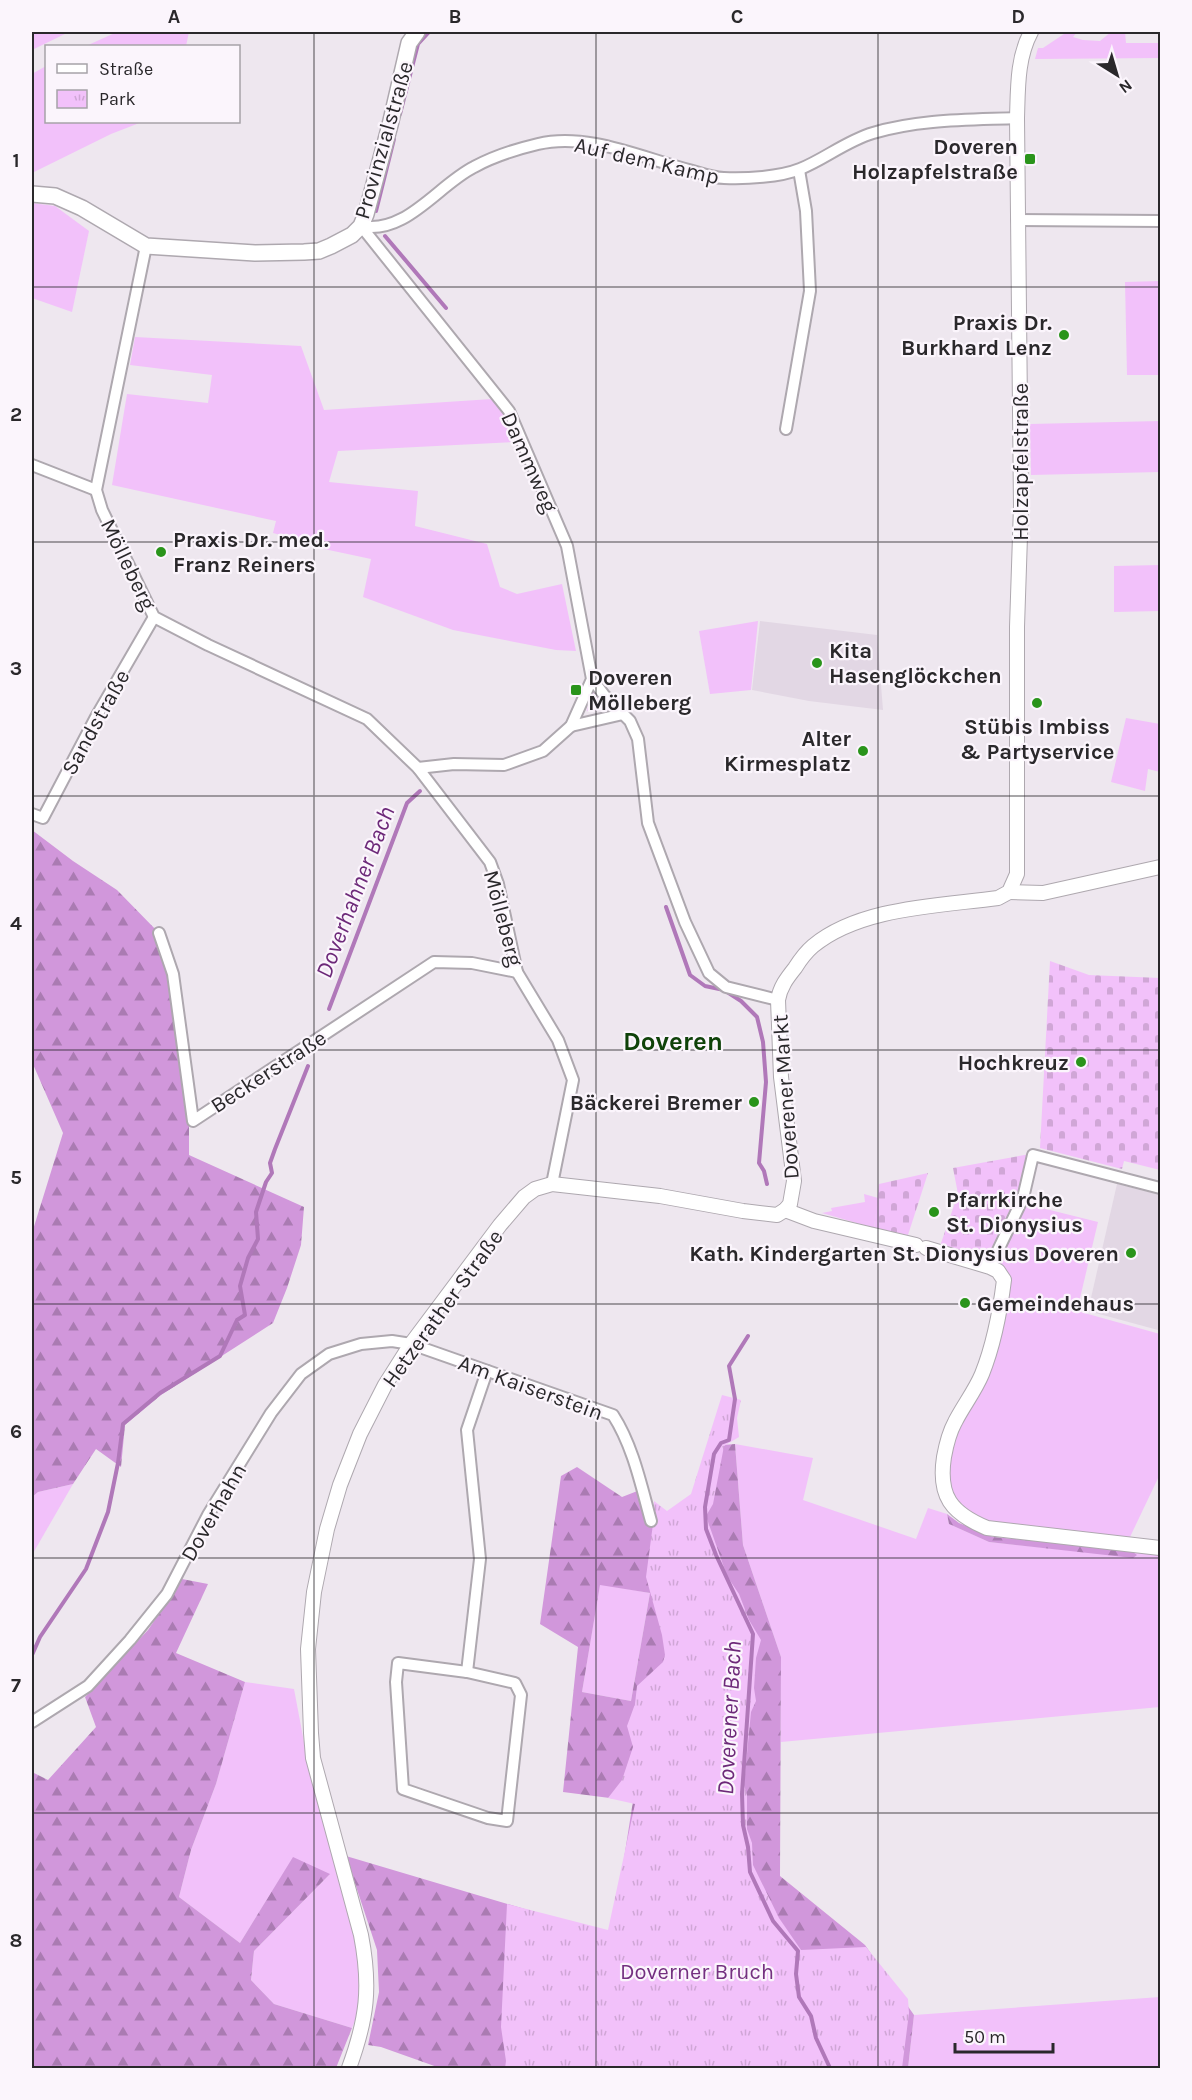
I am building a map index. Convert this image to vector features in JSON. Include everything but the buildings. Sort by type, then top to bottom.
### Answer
[{"type":"main road","name":"Provinzialstraße","points":[[32,194],[55,196],[82,208],[146,246],[255,253],[319,251],[367,227],[409,43],[417,32]]},
{"type":"street","name":"Holzapfelstraße","points":[[1008,892],[1017,874],[1017,627],[1021,506],[1017,118],[1019,66],[1031,32]]},
{"type":"street","name":"Auf dem Kamp","points":[[367,227],[389,224],[413,212],[472,167],[515,150],[541,143],[571,141],[613,148],[720,178],[755,178],[799,170],[855,139],[875,132],[919,123],[1017,118]]},
{"type":"street","points":[[786,429],[810,291],[806,211],[799,170]]},
{"type":"street","points":[[1017,220],[1161,221]]},
{"type":"street","name":"Dammweg","points":[[367,227],[509,411],[567,546],[592,679]]},
{"type":"street","name":"Mölleberg","points":[[146,246],[96,490],[102,510],[154,617],[208,645],[367,719],[418,768],[490,862],[498,884],[517,972],[558,1040],[573,1080],[552,1184]]},
{"type":"street","points":[[32,465],[96,490]]},
{"type":"street","name":"Sandstraße","points":[[32,814],[43,818],[96,717],[154,617]]},
{"type":"street","points":[[418,768],[454,764],[504,765],[543,751],[571,726],[592,679]]},
{"type":"street","points":[[592,679],[623,714]]},
{"type":"street","points":[[571,726],[623,714]]},
{"type":"street","name":"Doverener Markt","points":[[623,714],[630,721],[638,739],[648,823],[686,922],[709,973],[726,987],[778,1000],[781,1077],[794,1181],[790,1204],[785,1210]]},
{"type":"street","points":[[778,1000],[780,990],[786,980],[812,946],[853,924],[896,912],[998,898],[1008,892],[1043,893],[1161,867]]},
{"type":"street","name":"Beckerstraße","points":[[159,933],[173,974],[193,1121],[434,962],[472,963],[517,972]]},
{"type":"street","points":[[990,1267],[1023,1197],[1033,1155],[1161,1188]]},
{"type":"street","points":[[552,1184],[660,1196],[777,1215],[785,1210],[814,1221],[921,1247],[998,1271],[1004,1280],[1000,1312],[981,1375],[953,1425],[945,1450],[941,1474],[947,1498],[952,1506],[966,1518],[987,1528],[1161,1548]]},
{"type":"street","name":"Hetzerather Straße","points":[[349,2068],[361,2034],[367,2001],[366,1960],[313,1758],[309,1698],[308,1649],[314,1592],[327,1529],[340,1485],[360,1434],[385,1385],[411,1344],[500,1225],[524,1197],[552,1184]]},
{"type":"street","name":"Doverhahn","points":[[32,1722],[88,1686],[130,1641],[167,1594],[208,1515],[271,1413],[301,1374],[329,1354],[361,1344],[392,1341],[411,1344]]},
{"type":"street","name":"Am Kaiserstein","points":[[411,1344],[613,1415],[621,1427],[639,1476],[651,1521]]},
{"type":"street","points":[[467,1672],[480,1559],[467,1430],[487,1371]]},
{"type":"street","points":[[398,1663],[467,1672],[515,1683],[521,1695],[507,1821],[488,1818],[403,1789],[396,1683],[398,1663]]},
{"type":"shaded area","name":"Kita Hasenglöckchen","points":[[760,621],[877,635],[883,710],[809,701],[752,690]]},
{"type":"shaded area","name":"Kath. Kindergarten St. Dionysius Doveren","points":[[1117,1184],[1160,1195],[1160,1322],[1158,1330],[1088,1311]]},
{"type":"green space","points":[[32,32],[69,32],[32,50]]},
{"type":"green space","points":[[117,32],[189,32],[186,45],[88,45]]},
{"type":"green space","points":[[1067,32],[1077,32],[1073,37],[1083,40],[1100,41],[1111,32],[1125,32],[1126,43],[1160,43],[1160,58],[1035,59],[1038,48],[1043,48]]},
{"type":"green space","points":[[45,67],[45,123],[139,123],[111,134],[32,173],[32,74]]},
{"type":"green space","points":[[32,203],[55,206],[89,231],[72,312],[32,298]]},
{"type":"green space","points":[[1160,281],[1160,375],[1127,375],[1125,282]]},
{"type":"green space","points":[[135,337],[301,346],[324,410],[492,399],[504,415],[515,442],[338,451],[329,482],[418,491],[415,526],[487,544],[500,587],[517,594],[562,584],[576,651],[556,650],[453,630],[363,597],[371,559],[310,546],[310,543],[273,533],[276,521],[112,485],[127,394],[208,403],[212,375],[130,365]]},
{"type":"green space","points":[[1160,421],[1160,472],[1031,475],[1030,424]]},
{"type":"green space","points":[[1160,565],[1160,611],[1114,612],[1114,566]]},
{"type":"green space","points":[[758,621],[751,690],[710,694],[699,631]]},
{"type":"green space","points":[[593,691],[611,707],[610,709],[587,711],[590,693]]},
{"type":"green space","points":[[1126,718],[1160,724],[1160,772],[1148,769],[1145,791],[1111,782]]},
{"type":"green space","points":[[32,830],[117,890],[159,933],[173,974],[189,1092],[189,1155],[304,1207],[301,1245],[273,1323],[161,1395],[125,1425],[121,1467],[96,1449],[73,1484],[38,1492],[32,1497],[32,1233],[63,1133],[32,1062]]},
{"type":"green space","points":[[1050,961],[1089,975],[1160,978],[1160,1170],[1124,1161],[1122,1169],[1040,1148]]},
{"type":"green space","points":[[1030,1154],[1014,1203],[991,1249],[970,1254],[940,1246],[958,1194],[953,1168]]},
{"type":"green space","points":[[928,1173],[908,1235],[874,1228],[879,1184]]},
{"type":"green space","points":[[864,1194],[878,1198],[874,1228],[822,1213],[832,1211],[831,1208],[865,1202]]},
{"type":"green space","points":[[1026,1204],[1098,1222],[1077,1311],[1160,1334],[1160,1474],[1130,1537],[985,1522],[964,1511],[951,1491],[947,1467],[957,1433],[985,1380],[1006,1315],[1008,1280],[998,1261]]},
{"type":"green space","name":"Doverner Bruch","points":[[722,1395],[741,1400],[737,1418],[739,1437],[724,1446],[713,1504],[706,1516],[727,1576],[739,1594],[749,1620],[761,1640],[756,1658],[754,1688],[756,1701],[751,1712],[744,1785],[747,1795],[747,1829],[752,1843],[753,1865],[779,1918],[801,1950],[866,1947],[908,1999],[909,2013],[902,2068],[505,2068],[501,2027],[507,1904],[608,1930],[635,1804],[608,1798],[622,1780],[633,1747],[627,1726],[635,1704],[637,1686],[663,1662],[665,1655],[662,1635],[646,1577],[654,1501],[667,1511],[691,1494]]},
{"type":"green space","points":[[735,1444],[813,1458],[803,1500],[916,1539],[928,1508],[947,1514],[949,1524],[989,1542],[1075,1551],[1129,1549],[1160,1553],[1160,1707],[781,1742],[781,1657],[743,1545]]},
{"type":"green space","name":"Doverner Bruch","points":[[735,1444],[743,1545],[781,1657],[780,1876],[865,1945],[914,2015],[908,2068],[440,2068],[381,2047],[368,2045],[379,1992],[377,1950],[346,1856],[612,1935],[633,1801],[563,1792],[578,1647],[540,1624],[561,1476],[577,1467],[622,1497],[640,1490],[649,1518],[711,1502],[723,1445]],"holes":[[[600,1585],[650,1593],[631,1701],[582,1692]]]},
{"type":"green space","points":[[73,1484],[32,1555],[32,1497],[38,1492]]},
{"type":"green space","points":[[947,1514],[959,1523],[993,1537],[1129,1549],[1137,1555],[1133,1558],[989,1542],[949,1524]]},
{"type":"green space","points":[[182,1579],[208,1584],[176,1653],[245,1682],[216,1784],[191,1850],[179,1897],[240,1943],[293,1857],[330,1874],[254,1951],[251,1980],[274,2004],[352,2028],[336,2068],[32,2068],[32,1772],[48,1780],[96,1727],[85,1697],[148,1630]]},
{"type":"green space","points":[[600,1584],[650,1593],[631,1701],[582,1692]]},
{"type":"green space","points":[[245,1682],[294,1689],[307,1758],[322,1819],[359,1950],[360,2008],[352,2028],[274,2004],[251,1980],[254,1951],[329,1875],[293,1858],[240,1943],[179,1897],[191,1850],[216,1784]]},
{"type":"green space","points":[[1160,1997],[1160,2068],[908,2068],[914,2015]]},
{"type":"waterway","name":"Doverener Bach","points":[[400,114],[418,44],[429,32]]},
{"type":"waterway","name":"Doverener Bach","points":[[376,211],[394,139]]},
{"type":"waterway","name":"Doverener Bach","points":[[385,236],[446,308]]},
{"type":"waterway","name":"Doverhahner Bach","points":[[329,1009],[407,803],[420,791]]},
{"type":"waterway","name":"Doverener Bach","points":[[666,907],[690,975],[705,986],[724,990],[741,1001],[757,1017],[763,1042],[766,1082],[759,1163],[764,1171],[767,1184]]},
{"type":"waterway","name":"Doverhahner Bach","points":[[32,1655],[40,1637],[86,1569],[108,1512],[123,1424],[160,1393],[220,1356],[237,1320],[245,1315],[240,1286],[248,1258],[258,1239],[256,1212],[266,1182],[272,1173],[270,1163],[308,1066]]},
{"type":"waterway","name":"Doverener Bach","points":[[748,1336],[729,1366],[735,1399],[729,1440],[721,1443],[714,1454],[705,1507],[706,1529],[753,1634],[742,1794],[743,1825],[750,1872],[773,1921],[798,1951],[796,1974],[799,1997],[811,2016],[816,2038],[830,2068]]},
{"type":"place","name":"Doveren Holzapfelstraße","points":[[1030,159]]},
{"type":"place","name":"Praxis Dr. Burkhard Lenz","points":[[1064,335]]},
{"type":"place","name":"Praxis Dr. med. Franz Reiners","points":[[161,552]]},
{"type":"place","name":"Kita Hasenglöckchen","points":[[817,663]]},
{"type":"place","name":"Doveren Mölleberg","points":[[576,690]]},
{"type":"place","name":"Stübis Imbiss & Partyservice","points":[[1037,703]]},
{"type":"place","name":"Alter Kirmesplatz","points":[[863,751]]},
{"type":"place","name":"Hochkreuz","points":[[1081,1062]]},
{"type":"place","name":"Bäckerei Bremer","points":[[754,1102]]},
{"type":"place","name":"Pfarrkirche St. Dionysius","points":[[934,1212]]},
{"type":"place","name":"Kath. Kindergarten St. Dionysius Doveren","points":[[1131,1253]]},
{"type":"place","name":"Gemeindehaus","points":[[965,1303]]},
{"type":"district","name":"Doveren","points":[[673,1041]]}]
